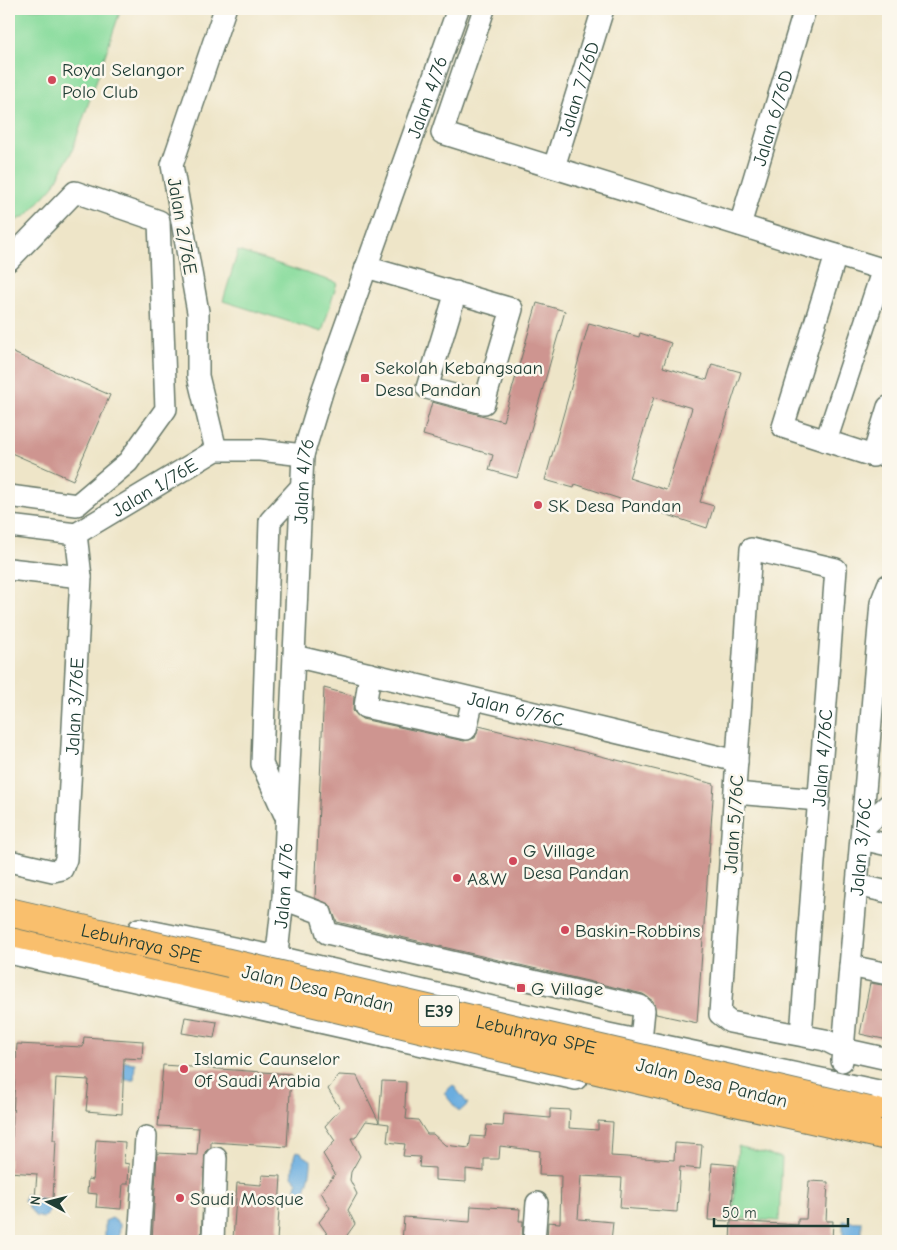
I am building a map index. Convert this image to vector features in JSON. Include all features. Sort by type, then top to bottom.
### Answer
[{"type":"highway","name":"Lebuhraya SPE","points":[[9,912],[888,1116]]},
{"type":"highway","name":"Lebuhraya SPE","points":[[9,932],[681,1090],[888,1136]]},
{"type":"street","name":"Jalan 2/76E","points":[[216,450],[198,376],[198,312],[172,165],[226,9]]},
{"type":"street","name":"Jalan 4/76","points":[[274,987],[283,899],[303,455],[323,389],[458,9]]},
{"type":"street","points":[[484,9],[442,133],[886,270],[826,441]]},
{"type":"street","name":"Jalan 7/76D","points":[[554,168],[603,9]]},
{"type":"street","name":"Jalan 6/76D","points":[[740,225],[805,9]]},
{"type":"street","points":[[9,260],[75,192],[159,221],[166,409],[128,462],[77,506],[9,496]]},
{"type":"street","points":[[836,255],[783,427],[873,456],[888,407]]},
{"type":"street","points":[[366,267],[456,292],[512,309],[484,403],[427,388],[456,292]]},
{"type":"street","name":"Jalan 1/76E","points":[[76,534],[216,450],[260,450],[303,455]]},
{"type":"street","points":[[287,820],[262,764],[270,521],[302,486]]},
{"type":"street","points":[[9,526],[76,534]]},
{"type":"street","name":"Jalan 3/76E","points":[[9,861],[53,871],[62,869],[66,859],[81,577],[76,534]]},
{"type":"street","name":"Jalan 5/76C","points":[[751,549],[720,1014],[730,1022],[801,1035]]},
{"type":"street","name":"Jalan 4/76C","points":[[751,549],[836,569],[801,1035]]},
{"type":"street","points":[[9,569],[81,577]]},
{"type":"street","name":"Jalan 3/76C","points":[[840,1081],[857,885],[886,601]]},
{"type":"street","name":"Jalan 6/76C","points":[[294,656],[737,761]]},
{"type":"street","points":[[370,674],[365,707],[466,730],[473,699]]},
{"type":"street","points":[[735,793],[819,800]]},
{"type":"street","points":[[888,805],[862,833],[888,846]]},
{"type":"street","points":[[857,885],[888,892]]},
{"type":"street","points":[[283,899],[321,913],[326,933],[640,1006],[644,1010],[641,1040]]},
{"type":"street","name":"Jalan Desa Pandan","points":[[9,902],[278,957],[608,1034],[840,1081],[888,1093]]},
{"type":"street","name":"Jalan Desa Pandan","points":[[9,919],[274,987],[428,1012],[888,1123]]},
{"type":"street","name":"Jalan Desa Pandan","points":[[9,953],[888,1150]]},
{"type":"street","points":[[850,966],[888,974]]},
{"type":"street","points":[[172,990],[253,1003],[265,1001],[274,987]]},
{"type":"street","points":[[274,987],[273,1000],[280,1006],[328,1016],[385,1037]]},
{"type":"street","points":[[608,1034],[613,1001]]},
{"type":"street","points":[[801,1035],[825,1040],[843,1049],[888,1058]]},
{"type":"street","points":[[139,1241],[146,1137]]},
{"type":"street","points":[[213,1241],[216,1158]]},
{"type":"street","points":[[534,1241],[536,1203]]},
{"type":"green space","name":"Royal Selangor Polo Club","points":[[9,9],[121,9],[72,151],[53,187],[27,215],[9,224]]},
{"type":"green space","points":[[238,251],[337,283],[322,332],[223,301]]},
{"type":"green space","points":[[738,1146],[782,1158],[779,1221],[733,1218]]},
{"type":"water","points":[[117,1061],[135,1063],[134,1080],[125,1080]]},
{"type":"water","points":[[453,1085],[468,1104],[459,1112],[444,1093]]},
{"type":"water","points":[[296,1151],[301,1152],[303,1156],[311,1160],[309,1179],[301,1197],[295,1193],[297,1182],[292,1176]]},
{"type":"water","points":[[26,1194],[46,1201],[50,1206],[49,1213],[44,1218],[35,1216],[24,1200]]},
{"type":"water","points":[[112,1218],[120,1224],[119,1241],[105,1241],[105,1221]]},
{"type":"water","points":[[843,1221],[862,1222],[861,1241],[843,1241]]},
{"type":"building","points":[[537,303],[565,311],[517,478],[489,470],[493,455],[423,435],[432,402],[503,421]]},
{"type":"building","points":[[589,323],[639,337],[640,333],[671,343],[663,367],[707,380],[712,364],[741,372],[700,502],[714,506],[707,528],[575,484],[574,488],[545,480]],"holes":[[[654,397],[692,408],[666,490],[629,478]]]},
{"type":"building","points":[[9,351],[110,395],[73,480],[9,452]]},
{"type":"building","name":"G Village Desa Pandan","points":[[324,688],[354,696],[353,711],[362,719],[464,741],[475,738],[479,726],[714,784],[697,1023],[656,1014],[653,1001],[643,994],[337,922],[330,905],[315,898]]},
{"type":"building","points":[[870,983],[888,986],[888,1040],[860,1034]]},
{"type":"building","points":[[185,1017],[217,1022],[214,1038],[182,1033]]},
{"type":"building","points":[[84,1037],[143,1041],[142,1059],[124,1058],[122,1114],[86,1111],[89,1080],[56,1078],[53,1140],[56,1140],[53,1199],[35,1198],[37,1174],[9,1172],[9,1137],[12,1137],[15,1075],[9,1074],[9,1061],[16,1061],[17,1044],[83,1047]]},
{"type":"building","points":[[163,1065],[291,1074],[287,1147],[211,1142],[211,1147],[205,1152],[201,1241],[152,1241],[157,1153],[197,1155],[199,1128],[158,1126]]},
{"type":"building","points":[[339,1075],[357,1076],[379,1122],[382,1081],[406,1082],[406,1119],[418,1120],[427,1134],[433,1134],[445,1145],[469,1148],[471,1136],[485,1137],[487,1125],[503,1126],[504,1114],[550,1118],[550,1109],[570,1110],[569,1128],[598,1130],[598,1121],[613,1122],[611,1156],[674,1160],[675,1143],[702,1145],[700,1169],[680,1167],[677,1212],[620,1208],[622,1178],[581,1176],[578,1219],[613,1222],[611,1241],[547,1241],[548,1222],[560,1223],[561,1176],[539,1175],[540,1151],[500,1146],[499,1159],[484,1159],[484,1171],[466,1169],[466,1182],[435,1180],[435,1168],[419,1167],[420,1157],[403,1156],[405,1144],[387,1142],[389,1124],[366,1121],[355,1138],[351,1138],[360,1156],[351,1172],[350,1180],[357,1194],[348,1210],[355,1224],[343,1241],[332,1241],[319,1222],[330,1208],[321,1192],[335,1174],[323,1154],[335,1141],[325,1126],[340,1109],[328,1089]]},
{"type":"building","points":[[96,1140],[125,1142],[124,1163],[129,1164],[128,1184],[123,1184],[121,1209],[96,1207],[97,1194],[87,1193],[88,1179],[93,1180]]},
{"type":"building","points":[[712,1163],[735,1165],[731,1221],[708,1220]]},
{"type":"building","points":[[262,1175],[281,1176],[277,1241],[233,1239],[237,1183],[261,1185]]},
{"type":"building","points":[[809,1181],[828,1182],[826,1221],[833,1221],[832,1241],[730,1241],[731,1221],[798,1225],[798,1219],[806,1219]]},
{"type":"building","points":[[471,1206],[520,1209],[519,1221],[523,1221],[522,1241],[402,1241],[404,1217],[470,1222]]},
{"type":"place","name":"Royal Selangor Polo Club","points":[[52,80]]},
{"type":"place","name":"Sekolah Kebangsaan Desa Pandan","points":[[365,378]]},
{"type":"place","name":"SK Desa Pandan","points":[[538,505]]},
{"type":"place","name":"G Village Desa Pandan","points":[[513,861]]},
{"type":"place","name":"A&W","points":[[457,878]]},
{"type":"place","name":"Baskin-Robbins","points":[[565,930]]},
{"type":"place","name":"G Village","points":[[521,988]]},
{"type":"place","name":"Islamic Caunselor Of Saudi Arabia","points":[[184,1069]]},
{"type":"place","name":"Saudi Mosque","points":[[180,1198]]}]
